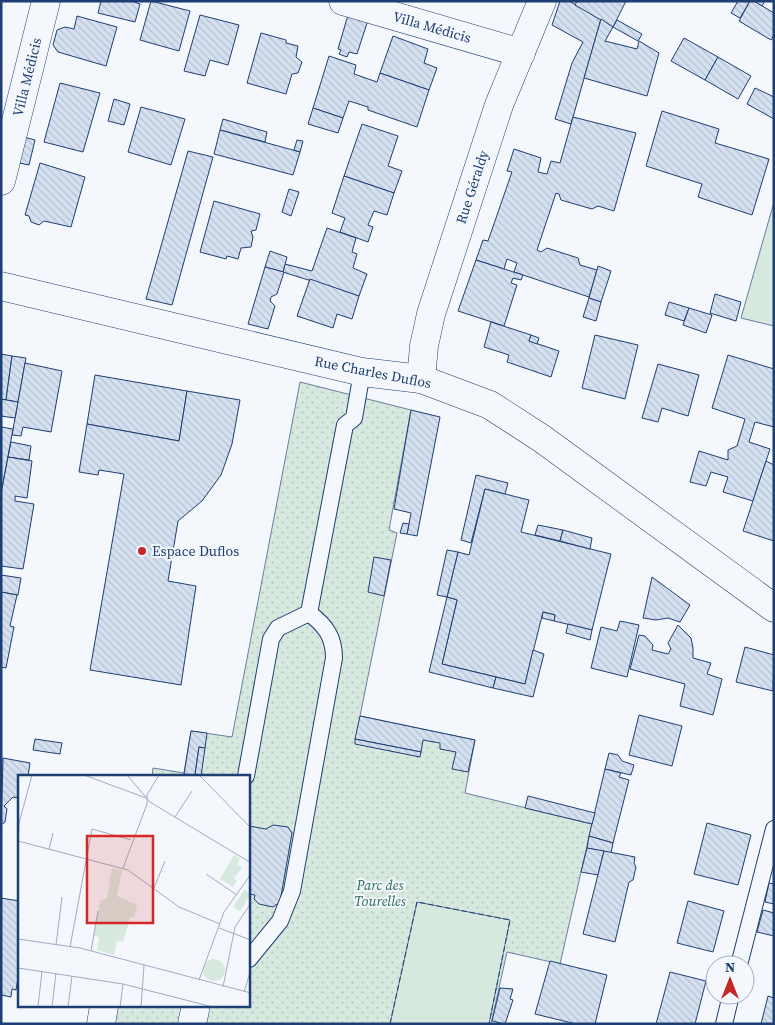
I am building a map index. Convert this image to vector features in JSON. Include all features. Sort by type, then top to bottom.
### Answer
[{"type":"street","name":"Villa Médicis","points":[[1,181],[46,1]]},
{"type":"street","name":"Villa Médicis","points":[[343,1],[521,53]]},
{"type":"street","name":"Rue Géraldy","points":[[421,379],[424,346],[431,314],[499,105],[542,1]]},
{"type":"street","name":"Rue Charles Duflos","points":[[1,286],[362,372],[421,379],[490,405],[541,438],[774,608]]},
{"type":"street","points":[[101,1024],[104,1008]]},
{"type":"lane","points":[[309,613],[345,426],[354,418],[362,372]]},
{"type":"lane","points":[[246,775],[272,639],[278,628],[309,613]]},
{"type":"lane","points":[[250,957],[280,921],[292,891],[332,668],[334,644],[329,632],[309,613]]},
{"type":"lane","points":[[742,955],[774,829]]},
{"type":"lane","points":[[724,1024],[729,1005]]},
{"type":"green space","points":[[774,202],[774,326],[741,318]]},
{"type":"green space","name":"Parc des Tourelles","points":[[300,382],[411,410],[389,530],[397,533],[360,716],[475,740],[465,793],[592,824],[560,964],[507,952],[491,1024],[104,1024],[108,1008],[250,1008],[250,775],[152,775],[153,768],[184,773],[191,731],[232,737]]},
{"type":"green space","points":[[417,902],[510,920],[489,1024],[390,1024]]},
{"type":"building","points":[[101,1],[131,1],[140,4],[135,22],[98,13]]},
{"type":"building","points":[[151,1],[190,11],[179,51],[140,40]]},
{"type":"building","points":[[560,1],[569,1],[601,19],[571,124],[555,119],[572,63],[583,42],[552,25]]},
{"type":"building","points":[[577,1],[626,1],[613,27],[575,5]]},
{"type":"building","points":[[738,1],[750,1],[740,18],[731,13]]},
{"type":"building","points":[[750,1],[754,1],[774,13],[774,35],[771,40],[739,21]]},
{"type":"building","points":[[754,1],[765,1],[762,6]]},
{"type":"building","points":[[200,15],[239,25],[228,65],[210,60],[205,76],[184,71]]},
{"type":"building","points":[[348,15],[368,20],[357,54],[349,52],[347,57],[339,54],[341,50],[338,49]]},
{"type":"building","points":[[77,16],[117,27],[106,66],[58,52],[53,45],[57,30],[65,27],[74,29]]},
{"type":"building","points":[[601,19],[613,27],[605,41],[637,49],[639,41],[659,53],[647,96],[584,78]]},
{"type":"building","points":[[617,20],[642,34],[638,41],[613,27]]},
{"type":"building","points":[[261,33],[286,40],[286,43],[298,46],[296,57],[302,62],[298,73],[292,74],[286,94],[247,83]]},
{"type":"building","points":[[393,36],[428,49],[424,63],[437,68],[429,90],[380,73]]},
{"type":"building","points":[[684,38],[718,57],[705,80],[671,61]]},
{"type":"building","points":[[329,56],[356,65],[354,74],[377,82],[380,73],[429,90],[417,127],[368,110],[368,107],[349,101],[343,118],[313,108]]},
{"type":"building","points":[[718,57],[751,76],[738,99],[705,80]]},
{"type":"building","points":[[60,83],[100,93],[83,152],[44,142]]},
{"type":"building","points":[[755,88],[774,97],[774,119],[747,104]]},
{"type":"building","points":[[114,99],[130,104],[124,125],[108,121]]},
{"type":"building","points":[[141,107],[185,119],[171,165],[128,152]]},
{"type":"building","points":[[313,108],[343,118],[338,133],[308,124]]},
{"type":"building","points":[[662,111],[719,129],[715,143],[769,159],[752,215],[698,197],[702,184],[646,166]]},
{"type":"building","points":[[573,117],[636,133],[614,211],[598,206],[592,209],[561,200],[559,194],[556,193],[537,250],[541,252],[547,248],[578,258],[580,265],[597,270],[589,297],[514,272],[517,263],[507,259],[504,269],[476,260],[483,240],[488,241],[512,172],[507,171],[514,149],[541,158],[538,172],[547,174],[551,161],[560,163]]},
{"type":"building","points":[[223,119],[267,132],[265,142],[220,130]]},
{"type":"building","points":[[362,124],[398,136],[388,166],[402,171],[394,193],[344,176]]},
{"type":"building","points":[[220,130],[300,152],[293,175],[214,154]]},
{"type":"building","points":[[20,136],[35,140],[29,165],[14,162]]},
{"type":"building","points":[[297,140],[303,141],[300,152],[294,150]]},
{"type":"building","points":[[188,151],[213,157],[172,305],[146,299]]},
{"type":"building","points":[[40,163],[85,177],[71,227],[44,221],[39,225],[31,222],[29,216],[25,215]]},
{"type":"building","points":[[344,176],[394,193],[387,215],[374,211],[368,225],[373,227],[368,242],[340,232],[345,218],[332,213]]},
{"type":"building","points":[[289,189],[299,192],[291,216],[282,212]]},
{"type":"building","points":[[214,201],[260,214],[256,230],[251,231],[253,237],[251,247],[241,248],[238,259],[227,256],[226,259],[200,252]]},
{"type":"building","points":[[327,228],[356,238],[352,252],[357,254],[353,268],[367,274],[359,296],[283,272],[285,264],[312,271]]},
{"type":"building","points":[[270,251],[287,257],[283,272],[265,267]]},
{"type":"building","points":[[476,260],[523,275],[521,280],[513,278],[511,283],[517,285],[504,326],[458,311]]},
{"type":"building","points":[[598,266],[611,271],[601,302],[589,298]]},
{"type":"building","points":[[265,267],[284,272],[277,294],[271,297],[270,301],[275,306],[268,329],[248,324]]},
{"type":"building","points":[[310,279],[359,296],[352,319],[337,314],[333,328],[297,316]]},
{"type":"building","points":[[715,294],[741,302],[736,321],[710,313]]},
{"type":"building","points":[[589,298],[601,302],[596,321],[583,317]]},
{"type":"building","points":[[669,302],[689,308],[684,321],[665,315]]},
{"type":"building","points":[[689,308],[712,315],[706,333],[683,325]]},
{"type":"building","points":[[491,322],[531,335],[529,341],[559,351],[551,377],[507,362],[509,355],[484,347]]},
{"type":"building","points":[[531,335],[539,338],[537,344],[529,341]]},
{"type":"building","points":[[595,335],[638,345],[625,399],[582,388]]},
{"type":"building","points":[[1,354],[12,356],[6,400],[1,399]]},
{"type":"building","points":[[728,355],[774,369],[774,427],[755,422],[749,442],[770,449],[753,501],[723,492],[728,477],[711,472],[706,486],[690,482],[699,451],[728,460],[728,450],[737,446],[745,419],[712,408]]},
{"type":"building","points":[[12,356],[26,358],[18,402],[6,400]]},
{"type":"building","points":[[25,363],[62,371],[51,432],[23,427],[21,436],[12,435]]},
{"type":"building","points":[[658,364],[699,375],[688,416],[662,408],[658,422],[642,418]]},
{"type":"building","points":[[95,375],[187,391],[179,441],[87,424]]},
{"type":"building","name":"Espace Duflos","points":[[187,391],[240,400],[232,444],[221,475],[202,501],[178,521],[168,581],[196,586],[181,685],[90,670],[124,474],[99,470],[98,475],[79,472],[87,424],[179,441]]},
{"type":"building","points":[[1,399],[18,402],[15,418],[1,416]]},
{"type":"building","points":[[411,410],[440,417],[417,536],[407,534],[411,513],[394,509]]},
{"type":"building","points":[[1,427],[13,429],[1,494]]},
{"type":"building","points":[[11,442],[31,446],[29,460],[8,457]]},
{"type":"building","points":[[8,457],[32,461],[27,498],[15,496],[15,501],[34,504],[23,569],[1,566],[1,494]]},
{"type":"building","points":[[766,461],[774,465],[774,541],[743,531]]},
{"type":"building","points":[[476,475],[508,483],[505,494],[485,489],[471,543],[461,540]]},
{"type":"building","points":[[485,489],[529,500],[521,532],[611,554],[592,630],[554,621],[555,615],[543,612],[525,684],[442,664],[457,600],[447,597],[458,552],[469,555]]},
{"type":"building","points":[[403,523],[409,524],[407,534],[400,533]]},
{"type":"building","points":[[538,525],[563,530],[560,541],[535,535]]},
{"type":"building","points":[[563,530],[592,538],[590,549],[560,541]]},
{"type":"building","points":[[447,550],[458,552],[447,597],[437,595]]},
{"type":"building","points":[[374,557],[391,560],[384,596],[368,592]]},
{"type":"building","points":[[1,575],[21,578],[18,595],[1,592]]},
{"type":"building","points":[[652,577],[690,605],[680,622],[668,618],[656,620],[643,618]]},
{"type":"building","points":[[1,592],[17,595],[10,626],[14,627],[6,668],[1,667]]},
{"type":"building","points":[[447,597],[457,600],[442,664],[496,677],[493,688],[429,672]]},
{"type":"building","points":[[543,612],[555,615],[554,621],[542,618]]},
{"type":"building","points":[[620,621],[639,625],[627,677],[591,668],[601,627],[617,631]]},
{"type":"building","points":[[568,624],[592,630],[590,640],[566,633]]},
{"type":"building","points":[[678,625],[691,638],[693,658],[711,663],[707,674],[722,679],[713,715],[680,706],[685,684],[630,669],[639,635],[645,636],[653,645],[652,650],[668,654],[671,649],[668,643]]},
{"type":"building","points":[[745,647],[774,655],[773,691],[736,682]]},
{"type":"building","points":[[533,650],[544,654],[533,697],[493,688],[496,677],[525,684]]},
{"type":"building","points":[[639,715],[682,726],[672,766],[629,755]]},
{"type":"building","points":[[360,716],[475,740],[468,772],[452,769],[456,752],[440,749],[440,743],[423,740],[421,752],[355,739]]},
{"type":"building","points":[[191,731],[207,733],[205,748],[199,747],[195,775],[184,774]]},
{"type":"building","points":[[35,739],[62,743],[60,754],[33,750]]},
{"type":"building","points":[[355,739],[421,752],[420,757],[355,744]]},
{"type":"building","points":[[199,747],[205,748],[201,775],[195,775]]},
{"type":"building","points":[[609,753],[618,755],[622,761],[634,765],[631,775],[605,769]]},
{"type":"building","points":[[3,758],[30,763],[28,775],[18,775],[18,798],[13,797],[4,806],[7,809],[5,822],[1,825]]},
{"type":"building","points":[[605,769],[621,773],[619,777],[629,780],[613,843],[589,836]]},
{"type":"building","points":[[528,796],[595,813],[592,824],[525,808]]},
{"type":"building","points":[[707,823],[751,835],[738,885],[694,874]]},
{"type":"building","points":[[273,825],[288,827],[292,833],[280,902],[273,907],[259,904],[254,899],[255,895],[250,894],[250,826],[266,829]]},
{"type":"building","points":[[589,836],[613,843],[611,853],[587,848]]},
{"type":"building","points":[[587,848],[604,851],[598,875],[581,872]]},
{"type":"building","points":[[604,851],[635,857],[634,863],[636,867],[633,880],[629,882],[615,942],[583,934]]},
{"type":"building","points":[[769,883],[774,884],[774,904],[765,902]]},
{"type":"building","points":[[1,898],[18,901],[18,978],[16,990],[12,989],[11,997],[1,995]]},
{"type":"building","points":[[688,901],[724,911],[713,952],[677,943]]},
{"type":"building","points":[[763,910],[774,913],[774,936],[757,932]]},
{"type":"building","points":[[550,961],[607,975],[595,1024],[576,1024],[535,1014]]},
{"type":"building","points":[[670,972],[705,981],[695,1024],[656,1024]]},
{"type":"building","points":[[500,988],[513,989],[510,999],[513,1000],[505,1024],[492,1021]]},
{"type":"building","points":[[768,996],[774,998],[774,1024],[761,1024]]},
{"type":"fence","points":[[390,1024],[417,902],[510,920],[489,1024]]},
{"type":"place","name":"Espace Duflos","points":[[142,551]]}]
